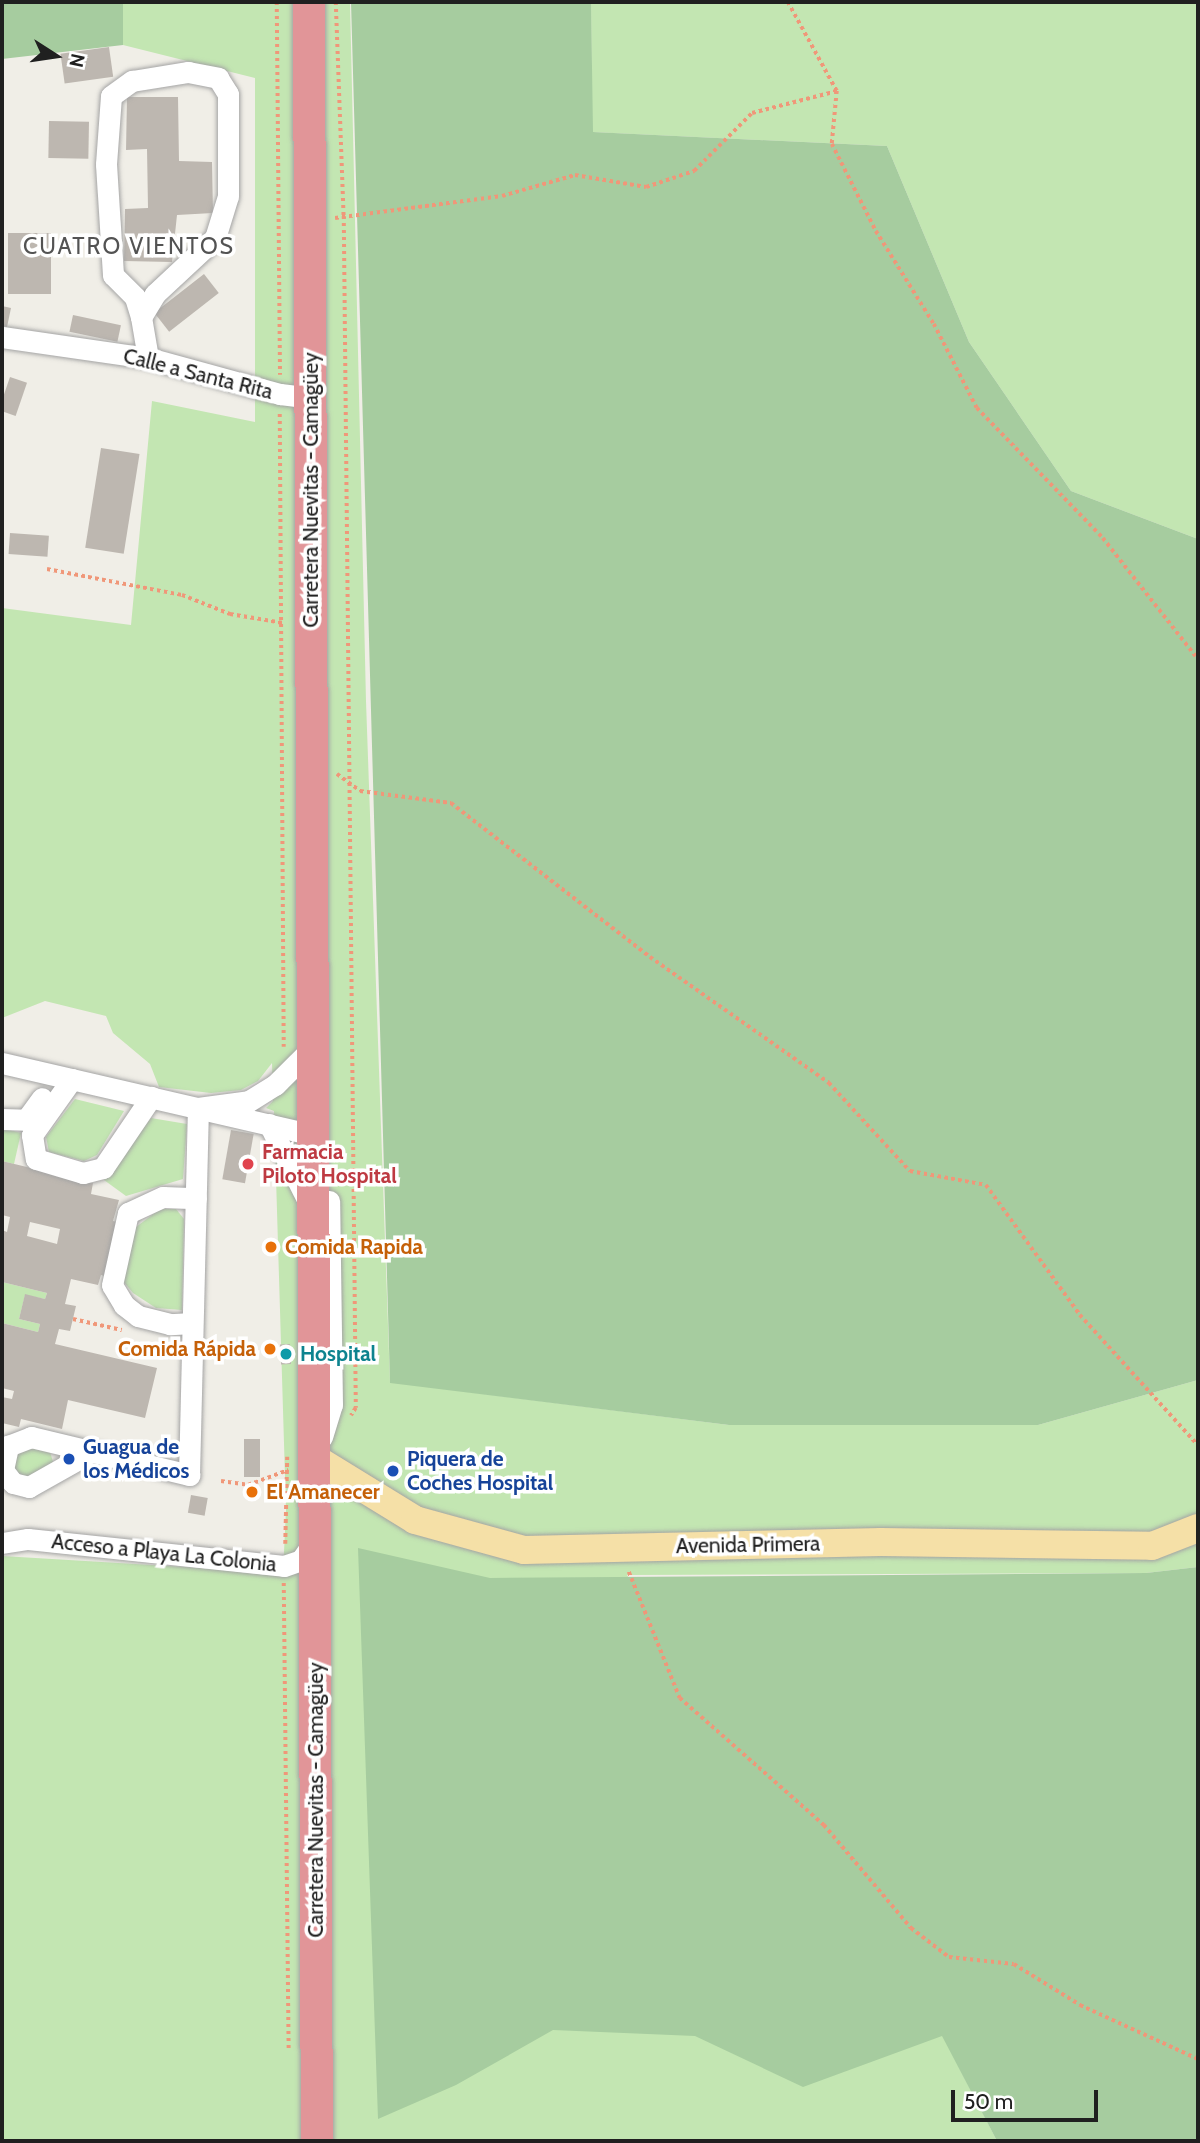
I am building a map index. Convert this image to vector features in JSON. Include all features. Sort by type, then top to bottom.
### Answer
[{"type":"highway","name":"Carretera Nuevitas - Camagüey","points":[[309,2],[311,398],[297,622],[313,757],[314,978],[299,1048],[314,1135],[317,2141]]},
{"type":"main road","name":"Avenida Primera","points":[[316,1459],[415,1520],[524,1550],[881,1542],[1152,1546],[1198,1528]]},
{"type":"street","points":[[141,317],[155,294],[215,238],[228,196],[230,156],[228,94],[218,78],[188,72],[132,81],[111,96],[106,164],[113,275],[135,297],[148,358]]},
{"type":"street","name":"Calle a Santa Rita","points":[[2,337],[148,358],[280,394],[311,398]]},
{"type":"street","name":"Carretera Nuevitas - Camagüey","points":[[314,978],[326,1023],[332,1405],[316,1459]]},
{"type":"street","points":[[198,1108],[249,1101],[275,1085],[299,1048]]},
{"type":"street","points":[[2,1063],[314,1135]]},
{"type":"street","points":[[65,1078],[32,1135],[36,1159],[83,1173],[103,1168],[151,1097]]},
{"type":"street","points":[[2,1119],[26,1120],[65,1078]]},
{"type":"street","points":[[89,1453],[188,1475],[198,1108]]},
{"type":"street","points":[[269,1124],[315,1215]]},
{"type":"street","points":[[298,1182],[302,1400],[316,1459]]},
{"type":"street","points":[[192,1323],[170,1324],[138,1316],[124,1305],[112,1285],[128,1213],[163,1198],[196,1198]]},
{"type":"street","name":"Acceso a Playa La Colonia","points":[[2,1543],[28,1539],[284,1566],[301,1560],[315,1540]]},
{"type":"path","points":[[276,2],[280,394],[297,622],[299,1048]]},
{"type":"path","points":[[336,2],[344,216],[356,1408],[345,1426]]},
{"type":"path","points":[[788,2],[837,91],[832,144],[876,231],[934,324],[977,408],[1103,538],[1198,659]]},
{"type":"path","points":[[310,221],[502,196],[575,175],[646,187],[694,171],[752,113],[837,91]]},
{"type":"path","points":[[47,569],[182,595],[230,614],[297,622]]},
{"type":"path","points":[[313,757],[360,791],[451,803],[650,957],[829,1083],[910,1171],[986,1185],[1080,1315],[1198,1445]]},
{"type":"path","points":[[288,1444],[284,1566],[289,2058]]},
{"type":"path","points":[[221,1481],[248,1485],[316,1459]]},
{"type":"path","points":[[641,1566],[627,1566],[680,1698],[824,1825],[911,1928],[949,1957],[1014,1964],[1080,2005],[1198,2059]]},
{"type":"green space","points":[[2,2],[123,2],[123,45],[2,59]]},
{"type":"green space","points":[[123,2],[350,2],[366,701],[390,1382],[729,1425],[1038,1425],[1198,1380],[1198,1567],[1146,1573],[627,1575],[943,2036],[997,2141],[2,2141],[2,1556],[283,1573],[286,1510],[274,1111],[266,1108],[273,1101],[272,1063],[258,1081],[241,1090],[211,1093],[159,1087],[150,1064],[113,1033],[106,1016],[45,1001],[2,1018],[2,608],[131,625],[152,401],[255,422],[255,78],[123,45]]},
{"type":"green space","points":[[351,2],[591,2],[593,132],[887,146],[969,342],[1071,491],[1198,539],[1198,1380],[1038,1425],[729,1425],[390,1383]]},
{"type":"green space","points":[[591,2],[1198,2],[1198,539],[1071,491],[969,342],[887,146],[592,132]]},
{"type":"green space","points":[[75,1099],[124,1111],[97,1155],[84,1161],[49,1152],[46,1137]]},
{"type":"green space","points":[[151,1118],[187,1124],[183,1179],[126,1196],[104,1180]]},
{"type":"green space","points":[[2,1128],[21,1133],[14,1164],[2,1161]]},
{"type":"green space","points":[[160,1209],[176,1209],[184,1219],[182,1310],[156,1308],[133,1293],[123,1281],[136,1227]]},
{"type":"green space","points":[[2,1282],[47,1293],[45,1299],[25,1295],[19,1319],[40,1324],[38,1332],[2,1323]]},
{"type":"green space","points":[[25,1447],[50,1452],[54,1465],[28,1479],[14,1471],[13,1455]]},
{"type":"green space","points":[[358,1548],[490,1578],[1146,1573],[1198,1567],[1198,2141],[997,2141],[942,2036],[803,2087],[695,2036],[553,2030],[456,2085],[378,2119]]},
{"type":"building","points":[[109,47],[113,77],[65,84],[60,54]]},
{"type":"building","points":[[127,97],[178,97],[179,161],[212,162],[213,213],[177,215],[172,262],[124,261],[125,209],[148,208],[147,149],[126,150]]},
{"type":"building","points":[[49,121],[89,122],[88,159],[48,158]]},
{"type":"building","points":[[8,233],[51,233],[51,294],[8,294]]},
{"type":"building","points":[[204,274],[219,293],[169,332],[154,313]]},
{"type":"building","points":[[2,306],[11,308],[7,327],[2,326]]},
{"type":"building","points":[[73,315],[121,325],[117,342],[69,332]]},
{"type":"building","points":[[10,377],[27,383],[16,416],[2,411],[2,400]]},
{"type":"building","points":[[101,448],[140,454],[124,554],[85,548]]},
{"type":"building","points":[[10,533],[49,536],[47,557],[9,554]]},
{"type":"building","points":[[231,1130],[254,1134],[245,1183],[222,1179]]},
{"type":"building","points":[[2,1161],[93,1183],[91,1194],[119,1200],[113,1221],[136,1227],[123,1281],[101,1275],[98,1285],[71,1279],[65,1304],[76,1306],[70,1331],[59,1329],[55,1344],[157,1368],[145,1418],[68,1400],[62,1429],[21,1419],[19,1427],[2,1423],[2,1397],[12,1399],[14,1391],[2,1388],[2,1323],[38,1332],[40,1324],[19,1319],[25,1294],[45,1299],[47,1293],[2,1282],[2,1230],[7,1232],[10,1217],[2,1215]],"holes":[[[30,1222],[60,1229],[57,1244],[27,1236]]]},
{"type":"building","name":"Hospital","points":[[290,1344],[291,1364],[281,1364],[280,1345]]},
{"type":"building","points":[[244,1439],[260,1439],[260,1477],[244,1477]]},
{"type":"building","points":[[191,1495],[208,1498],[205,1516],[188,1513]]},
{"type":"place","name":"Farmacia Piloto Hospital","points":[[248,1164]]},
{"type":"place","name":"Comida Rapida","points":[[271,1247]]},
{"type":"place","name":"Comida Rápida","points":[[270,1349]]},
{"type":"place","name":"Hospital","points":[[286,1354]]},
{"type":"place","name":"Guagua de los Médicos","points":[[69,1459]]},
{"type":"place","name":"Piquera de Coches Hospital","points":[[393,1471]]},
{"type":"place","name":"El Amanecer","points":[[252,1492]]},
{"type":"district","name":"CUATRO VIENTOS","points":[[129,246]]}]
